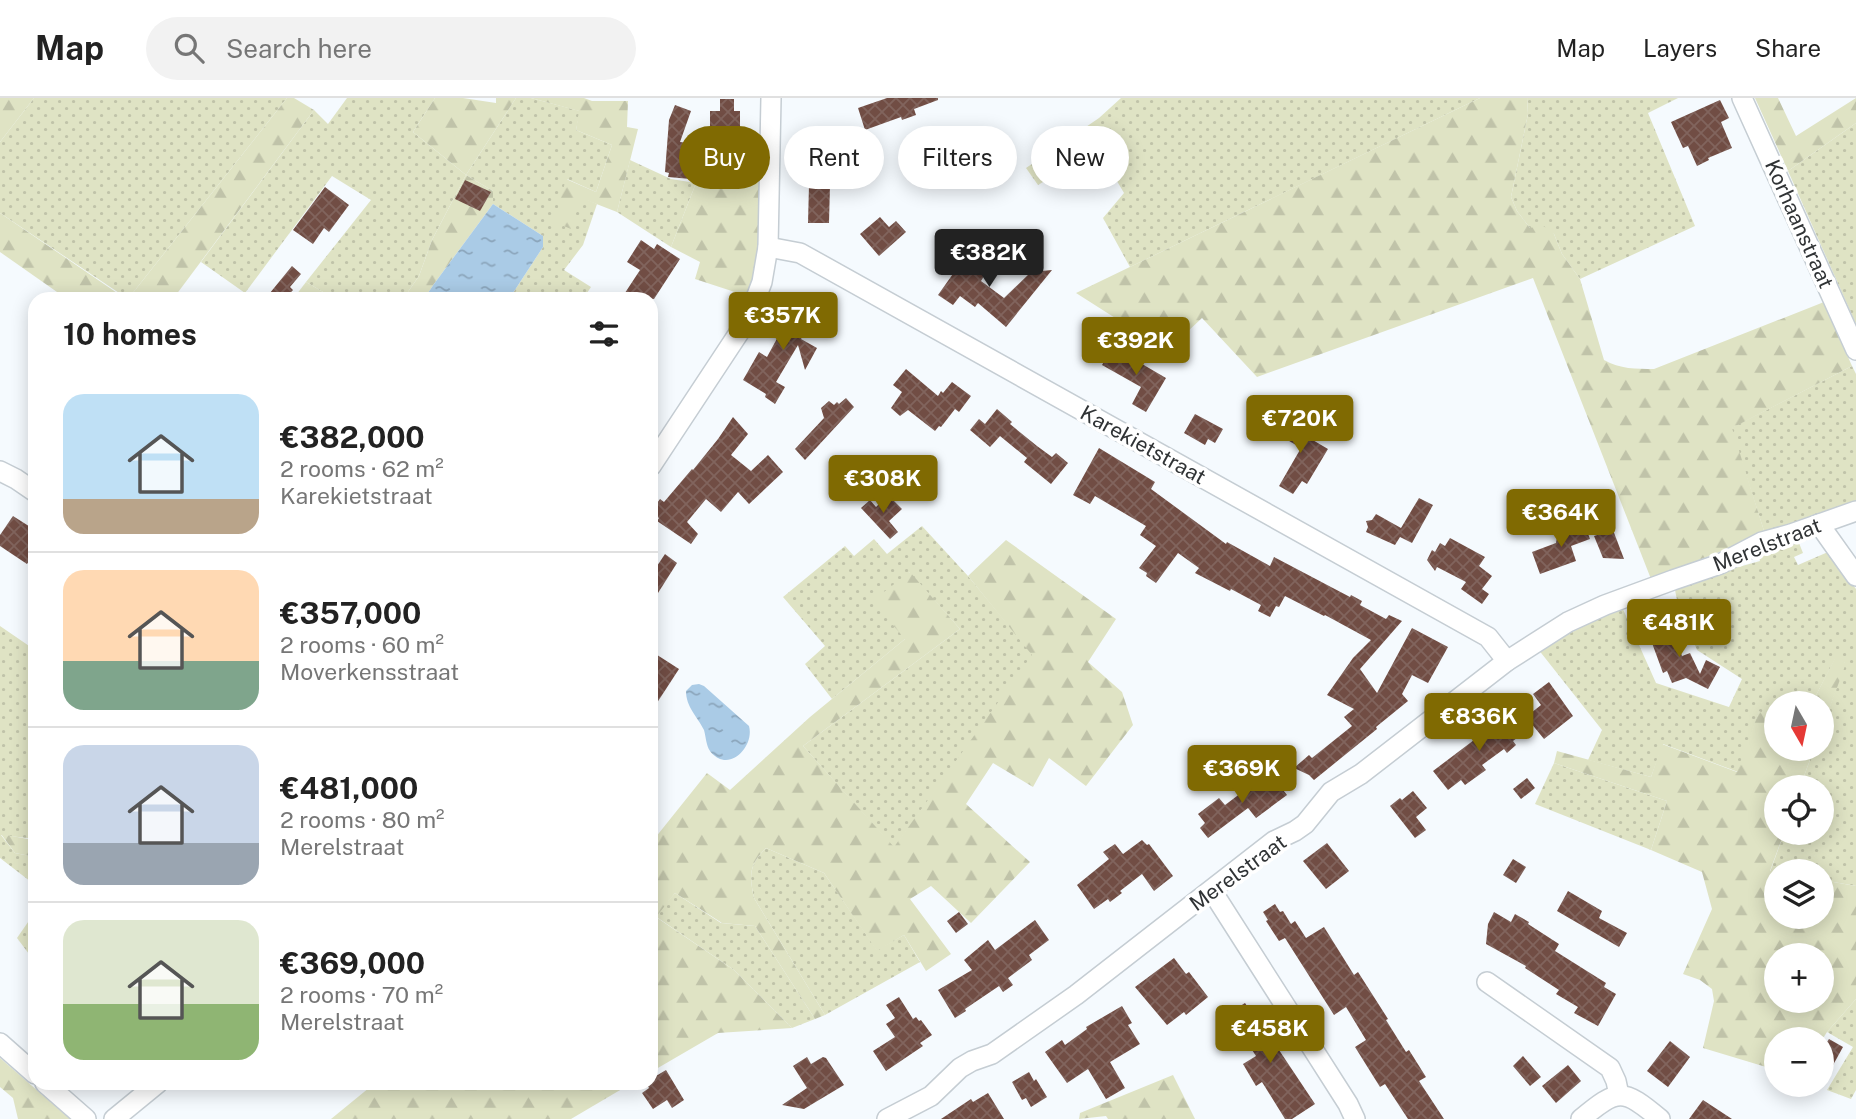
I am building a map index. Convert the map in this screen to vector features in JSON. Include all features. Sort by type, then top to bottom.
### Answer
[{"type":"street","points":[[658,455],[748,319],[762,282],[768,247],[771,98]]},
{"type":"street","name":"Korhaanstraat","points":[[1742,98],[1856,351]]},
{"type":"street","name":"Karekietstraat","points":[[768,247],[800,253],[1488,637],[1507,661]]},
{"type":"street","points":[[0,471],[28,488]]},
{"type":"street","name":"Merelstraat","points":[[887,1119],[931,1096],[961,1068],[992,1054],[1076,995],[1274,841],[1305,824],[1331,792],[1361,774],[1507,661],[1557,628],[1605,605],[1720,564],[1762,542],[1856,511]]},
{"type":"street","points":[[1819,524],[1856,576]]},
{"type":"street","points":[[1212,891],[1355,1119]]},
{"type":"street","points":[[1487,982],[1610,1068],[1619,1095]]},
{"type":"street","points":[[0,1043],[28,1068]]},
{"type":"street","points":[[53,1090],[86,1119]]},
{"type":"street","points":[[114,1119],[149,1090]]},
{"type":"street","points":[[1581,1119],[1604,1099],[1619,1095],[1638,1101],[1660,1119]]},
{"type":"green space","points":[[0,98],[34,98],[0,142]]},
{"type":"green space","points":[[34,98],[287,98],[134,292],[118,292],[0,213],[0,142]]},
{"type":"green space","points":[[287,98],[294,98],[314,110],[178,292],[134,292]]},
{"type":"green space","points":[[347,98],[435,98],[413,132],[466,175],[432,240],[419,276],[408,292],[323,292],[306,282],[371,200],[332,176],[244,292],[201,262],[314,110],[328,124]]},
{"type":"green space","points":[[435,98],[463,98],[496,103],[496,98],[516,98],[466,175],[413,132]]},
{"type":"green space","points":[[516,98],[531,98],[580,111],[576,130],[612,145],[596,192],[567,179],[581,197],[597,204],[583,245],[564,270],[591,287],[588,292],[514,292],[543,247],[543,236],[493,204],[493,191],[466,175]]},
{"type":"green space","points":[[531,98],[628,101],[627,127],[638,129],[617,212],[581,198],[571,229],[554,222],[566,179],[596,192],[612,145],[576,130],[579,111]]},
{"type":"green space","points":[[1121,98],[1480,98],[1130,267],[1103,218],[1124,193],[1122,189],[1129,189],[1129,126],[1087,126]]},
{"type":"green space","points":[[1480,98],[1527,98],[1528,114],[1511,197],[1517,211],[1530,228],[1542,225],[1554,234],[1562,254],[1580,279],[1604,360],[1622,367],[1654,369],[1824,302],[1852,366],[1732,428],[1765,534],[1651,579],[1533,278],[1257,377],[1202,318],[1167,351],[1076,293]]},
{"type":"green space","points":[[1527,98],[1678,98],[1648,113],[1695,226],[1580,279],[1562,254],[1554,234],[1530,228],[1517,211],[1511,197],[1528,114]]},
{"type":"green space","points":[[1755,98],[1778,98],[1796,136],[1856,98],[1856,123],[1788,171]]},
{"type":"green space","points":[[1856,123],[1856,324],[1788,171]]},
{"type":"green space","points":[[630,160],[679,180],[679,189],[694,189],[671,247],[617,212]]},
{"type":"green space","points":[[466,175],[493,191],[493,204],[429,292],[408,292],[419,276],[432,240]]},
{"type":"green space","points":[[694,189],[761,189],[756,268],[747,296],[695,279],[700,262],[671,247]]},
{"type":"green space","points":[[0,213],[116,292],[57,292],[0,252]]},
{"type":"green space","points":[[306,282],[323,292],[298,292]]},
{"type":"green space","points":[[1852,366],[1856,374],[1856,501],[1765,534],[1731,428]]},
{"type":"green space","points":[[922,526],[968,576],[1033,655],[894,848],[803,746],[960,629],[909,572],[905,639],[832,699],[805,664],[825,646],[783,597],[845,546],[854,556],[874,539],[887,554]]},
{"type":"green space","points":[[1006,540],[1116,619],[1088,662],[1122,692],[1133,725],[1086,786],[1049,758],[1033,787],[993,763],[966,804],[1030,862],[971,923],[931,886],[910,899],[951,954],[926,971],[904,935],[877,951],[824,873],[766,848],[753,865],[751,883],[754,898],[825,1015],[815,1019],[755,926],[722,923],[675,893],[658,914],[658,834],[707,773],[730,790],[810,717],[905,639],[872,601],[910,572],[960,629],[803,746],[894,847],[1032,655],[968,576]]},
{"type":"green space","points":[[1799,543],[1803,553],[1794,557],[1798,565],[1828,552],[1856,589],[1856,886],[1834,882],[1834,859],[1775,859],[1780,845],[1834,845],[1834,775],[1804,775],[1810,761],[1834,761],[1834,695],[1845,663],[1835,659],[1818,691],[1764,691],[1764,714],[1759,712],[1738,772],[1663,744],[1651,777],[1588,760],[1602,730],[1538,649],[1622,607],[1656,683],[1729,707],[1742,679],[1697,650],[1677,600],[1674,585],[1760,561],[1757,552]]},
{"type":"green space","points":[[0,626],[28,645],[28,838],[1,835],[15,853],[28,856],[28,880],[0,858]]},
{"type":"green space","points":[[1835,658],[1846,663],[1834,696],[1834,691],[1818,691]]},
{"type":"green space","points":[[1759,711],[1764,713],[1764,761],[1810,761],[1804,775],[1764,775],[1764,845],[1780,845],[1774,859],[1764,859],[1764,929],[1834,929],[1834,882],[1856,886],[1856,999],[1831,1027],[1764,1027],[1764,1066],[1703,1048],[1714,1001],[1712,989],[1700,980],[1683,974],[1712,909],[1702,872],[1651,850],[1667,801],[1554,763],[1557,751],[1651,777],[1662,744],[1737,772]]},
{"type":"green space","points":[[1554,763],[1667,801],[1651,850],[1535,804]]},
{"type":"green space","points":[[1,834],[28,839],[28,856],[15,853]]},
{"type":"green space","points":[[766,848],[824,873],[877,950],[904,935],[920,962],[825,1015],[754,898],[751,883],[753,865]]},
{"type":"green space","points":[[675,893],[721,923],[755,926],[815,1019],[792,1028],[734,970],[658,918],[658,913]]},
{"type":"green space","points":[[658,918],[734,970],[792,1028],[718,1033],[658,1068]]},
{"type":"green space","points":[[28,922],[28,953],[17,938]]},
{"type":"green space","points":[[1856,999],[1856,1090],[1851,1099],[1834,1093],[1834,1078],[1853,1047],[1834,1036],[1834,1027],[1831,1027]]},
{"type":"green space","points":[[0,1058],[28,1082],[28,1090],[37,1090],[70,1119],[18,1119],[13,1098],[0,1087]]},
{"type":"green space","points":[[1173,1075],[1195,1119],[1108,1119],[1106,1116],[1079,1119],[1080,1113]]},
{"type":"green space","points":[[366,1090],[620,1090],[571,1119],[331,1119]]},
{"type":"water","points":[[493,204],[543,236],[543,247],[514,292],[429,292]]},
{"type":"water","points":[[699,684],[749,726],[749,740],[737,757],[724,760],[711,753],[704,730],[686,697],[686,691],[692,685]]},
{"type":"building","points":[[887,98],[938,98],[914,109],[916,115],[876,126],[864,126],[858,108]]},
{"type":"building","points":[[720,99],[734,99],[734,111],[740,111],[740,126],[710,126],[710,111],[720,111]]},
{"type":"building","points":[[1720,100],[1729,118],[1721,122],[1732,148],[1697,166],[1688,146],[1683,148],[1671,122]]},
{"type":"building","points":[[675,105],[691,111],[686,126],[679,126],[679,178],[668,177],[669,173],[665,172],[669,120]]},
{"type":"building","points":[[465,180],[491,192],[480,211],[455,199]]},
{"type":"building","points":[[325,187],[349,205],[329,232],[324,228],[313,244],[293,230]]},
{"type":"building","points":[[809,189],[830,189],[829,223],[808,223]]},
{"type":"building","points":[[880,217],[889,227],[896,221],[906,232],[879,256],[860,234]]},
{"type":"building","points":[[641,240],[654,249],[657,244],[680,259],[658,293],[626,292],[640,270],[627,262]]},
{"type":"building","points":[[972,247],[987,258],[978,271],[984,276],[981,281],[1004,298],[1031,272],[1052,270],[1006,327],[978,303],[975,307],[960,296],[953,305],[938,295]]},
{"type":"building","points":[[292,266],[301,274],[290,287],[293,290],[291,292],[271,292]]},
{"type":"building","points":[[799,298],[818,308],[801,339],[817,348],[805,370],[798,345],[776,382],[785,387],[775,404],[765,397],[766,394],[743,380],[759,352],[767,357]]},
{"type":"building","points":[[1113,347],[1166,378],[1146,412],[1132,404],[1141,387],[1102,365]]},
{"type":"building","points":[[906,369],[938,396],[952,382],[971,396],[959,412],[955,409],[935,431],[908,410],[900,416],[891,408],[902,392],[893,385]]},
{"type":"building","points":[[846,398],[854,407],[805,460],[795,449],[824,418],[821,408],[829,401],[834,405]]},
{"type":"building","points":[[997,409],[1012,422],[1010,424],[1037,446],[1052,457],[1056,453],[1068,463],[1051,484],[1024,462],[1027,458],[1000,436],[990,447],[970,430],[979,419],[985,424]]},
{"type":"building","points":[[1286,413],[1299,421],[1294,429],[1328,449],[1307,484],[1302,481],[1293,494],[1279,486],[1301,448],[1274,432]]},
{"type":"building","points":[[1195,414],[1223,429],[1215,443],[1208,439],[1205,445],[1184,433]]},
{"type":"building","points":[[733,417],[748,434],[731,455],[751,471],[768,455],[783,472],[749,504],[738,492],[721,512],[706,499],[687,522],[698,534],[691,544],[658,522],[658,502],[660,499],[664,502],[718,439]]},
{"type":"building","points":[[1099,448],[1155,482],[1151,489],[1226,544],[1227,542],[1270,566],[1274,557],[1362,601],[1360,605],[1386,619],[1389,615],[1402,621],[1360,669],[1377,693],[1412,628],[1448,647],[1428,683],[1412,675],[1402,694],[1408,701],[1314,780],[1294,768],[1309,755],[1312,758],[1352,726],[1344,717],[1354,709],[1327,695],[1353,658],[1371,640],[1285,596],[1270,617],[1258,611],[1261,605],[1195,573],[1199,568],[1178,553],[1156,583],[1146,576],[1147,573],[1139,568],[1156,546],[1140,535],[1146,526],[1095,496],[1090,504],[1073,495]]},
{"type":"building","points":[[888,495],[902,509],[889,521],[898,532],[890,539],[861,508],[870,500],[876,507]]},
{"type":"building","points":[[1419,498],[1433,505],[1412,543],[1400,537],[1395,545],[1366,532],[1366,521],[1372,520],[1376,514],[1401,528]]},
{"type":"building","points":[[13,516],[28,526],[27,564],[0,546],[0,535]]},
{"type":"building","points":[[1577,522],[1578,525],[1584,523],[1590,539],[1571,546],[1576,561],[1540,574],[1532,552],[1556,543],[1558,532]]},
{"type":"building","points":[[1613,530],[1624,559],[1603,558],[1594,536]]},
{"type":"building","points":[[1450,538],[1485,557],[1479,566],[1492,576],[1482,589],[1489,594],[1482,604],[1461,589],[1466,582],[1437,567],[1435,571],[1427,560],[1432,550],[1435,552],[1440,543],[1445,546]]},
{"type":"building","points":[[665,554],[677,563],[658,593],[658,564]]},
{"type":"building","points":[[1670,623],[1682,656],[1690,653],[1700,674],[1706,660],[1720,667],[1708,689],[1686,678],[1672,683],[1667,671],[1663,673],[1648,632]]},
{"type":"building","points":[[658,656],[679,669],[658,701]]},
{"type":"building","points":[[1549,682],[1573,716],[1544,739],[1526,717],[1541,705],[1533,694]]},
{"type":"building","points":[[1507,715],[1513,723],[1517,720],[1526,731],[1513,741],[1516,745],[1507,753],[1504,749],[1482,765],[1486,770],[1465,785],[1461,780],[1448,790],[1433,771]]},
{"type":"building","points":[[1269,772],[1287,795],[1256,818],[1248,808],[1208,838],[1200,828],[1205,823],[1198,814],[1219,798],[1225,805]]},
{"type":"building","points":[[1527,778],[1535,788],[1521,799],[1513,789]]},
{"type":"building","points":[[1413,791],[1427,808],[1416,817],[1426,830],[1415,838],[1390,806]]},
{"type":"building","points":[[1142,840],[1149,844],[1173,876],[1154,891],[1142,874],[1110,902],[1108,899],[1094,909],[1077,885],[1109,859],[1103,852],[1115,844],[1123,854]]},
{"type":"building","points":[[1327,843],[1349,871],[1326,889],[1303,861]]},
{"type":"building","points":[[1513,859],[1526,867],[1516,883],[1503,875]]},
{"type":"building","points":[[1568,891],[1602,911],[1599,918],[1627,933],[1619,947],[1557,911]]},
{"type":"building","points":[[1275,904],[1291,924],[1295,921],[1306,938],[1324,927],[1354,975],[1358,972],[1406,1052],[1409,1050],[1426,1077],[1419,1081],[1444,1119],[1408,1119],[1385,1084],[1380,1087],[1355,1047],[1366,1040],[1346,1007],[1334,1015],[1285,938],[1279,941],[1266,921],[1268,920],[1263,912]]},
{"type":"building","points":[[959,912],[968,924],[956,933],[947,921]]},
{"type":"building","points":[[1494,912],[1511,922],[1515,914],[1529,922],[1528,924],[1559,944],[1555,951],[1606,983],[1604,987],[1616,994],[1598,1026],[1574,1013],[1578,1007],[1556,994],[1559,990],[1525,968],[1526,966],[1486,944],[1488,924]]},
{"type":"building","points":[[1035,920],[1049,940],[1029,955],[1032,960],[1008,978],[1013,985],[1003,992],[999,986],[955,1018],[938,990],[972,970],[964,960],[988,940],[995,950]]},
{"type":"building","points":[[1174,958],[1186,974],[1189,972],[1208,997],[1186,1015],[1184,1012],[1167,1025],[1135,987]]},
{"type":"building","points":[[899,997],[913,1019],[916,1017],[921,1020],[932,1035],[920,1043],[923,1046],[886,1071],[873,1051],[895,1037],[886,1024],[895,1018],[886,1005]]},
{"type":"building","points":[[1245,1003],[1315,1104],[1292,1119],[1285,1119],[1262,1082],[1256,1086],[1243,1064],[1256,1056],[1243,1036],[1235,1041],[1226,1027],[1234,1021],[1229,1013]]},
{"type":"building","points":[[1122,1006],[1132,1023],[1128,1025],[1140,1044],[1110,1062],[1125,1088],[1106,1099],[1088,1069],[1067,1083],[1045,1052],[1062,1040],[1065,1045],[1087,1029],[1086,1027]]},
{"type":"building","points":[[1670,1041],[1690,1057],[1668,1087],[1647,1071]]},
{"type":"building","points":[[1834,1042],[1843,1047],[1834,1063]]},
{"type":"building","points":[[1523,1056],[1541,1077],[1530,1086],[1513,1066]]},
{"type":"building","points":[[807,1057],[811,1064],[826,1058],[844,1085],[804,1109],[782,1105],[807,1088],[793,1066]]},
{"type":"building","points":[[1568,1065],[1581,1081],[1556,1103],[1542,1086]]},
{"type":"building","points":[[666,1070],[684,1100],[672,1108],[667,1100],[653,1109],[642,1093],[646,1090],[658,1090],[658,1075]]},
{"type":"building","points":[[1029,1072],[1047,1097],[1031,1107],[1026,1098],[1022,1100],[1012,1082]]},
{"type":"building","points":[[988,1093],[1004,1119],[941,1119],[971,1099],[973,1102]]},
{"type":"building","points":[[1703,1100],[1732,1119],[1689,1119]]}]
